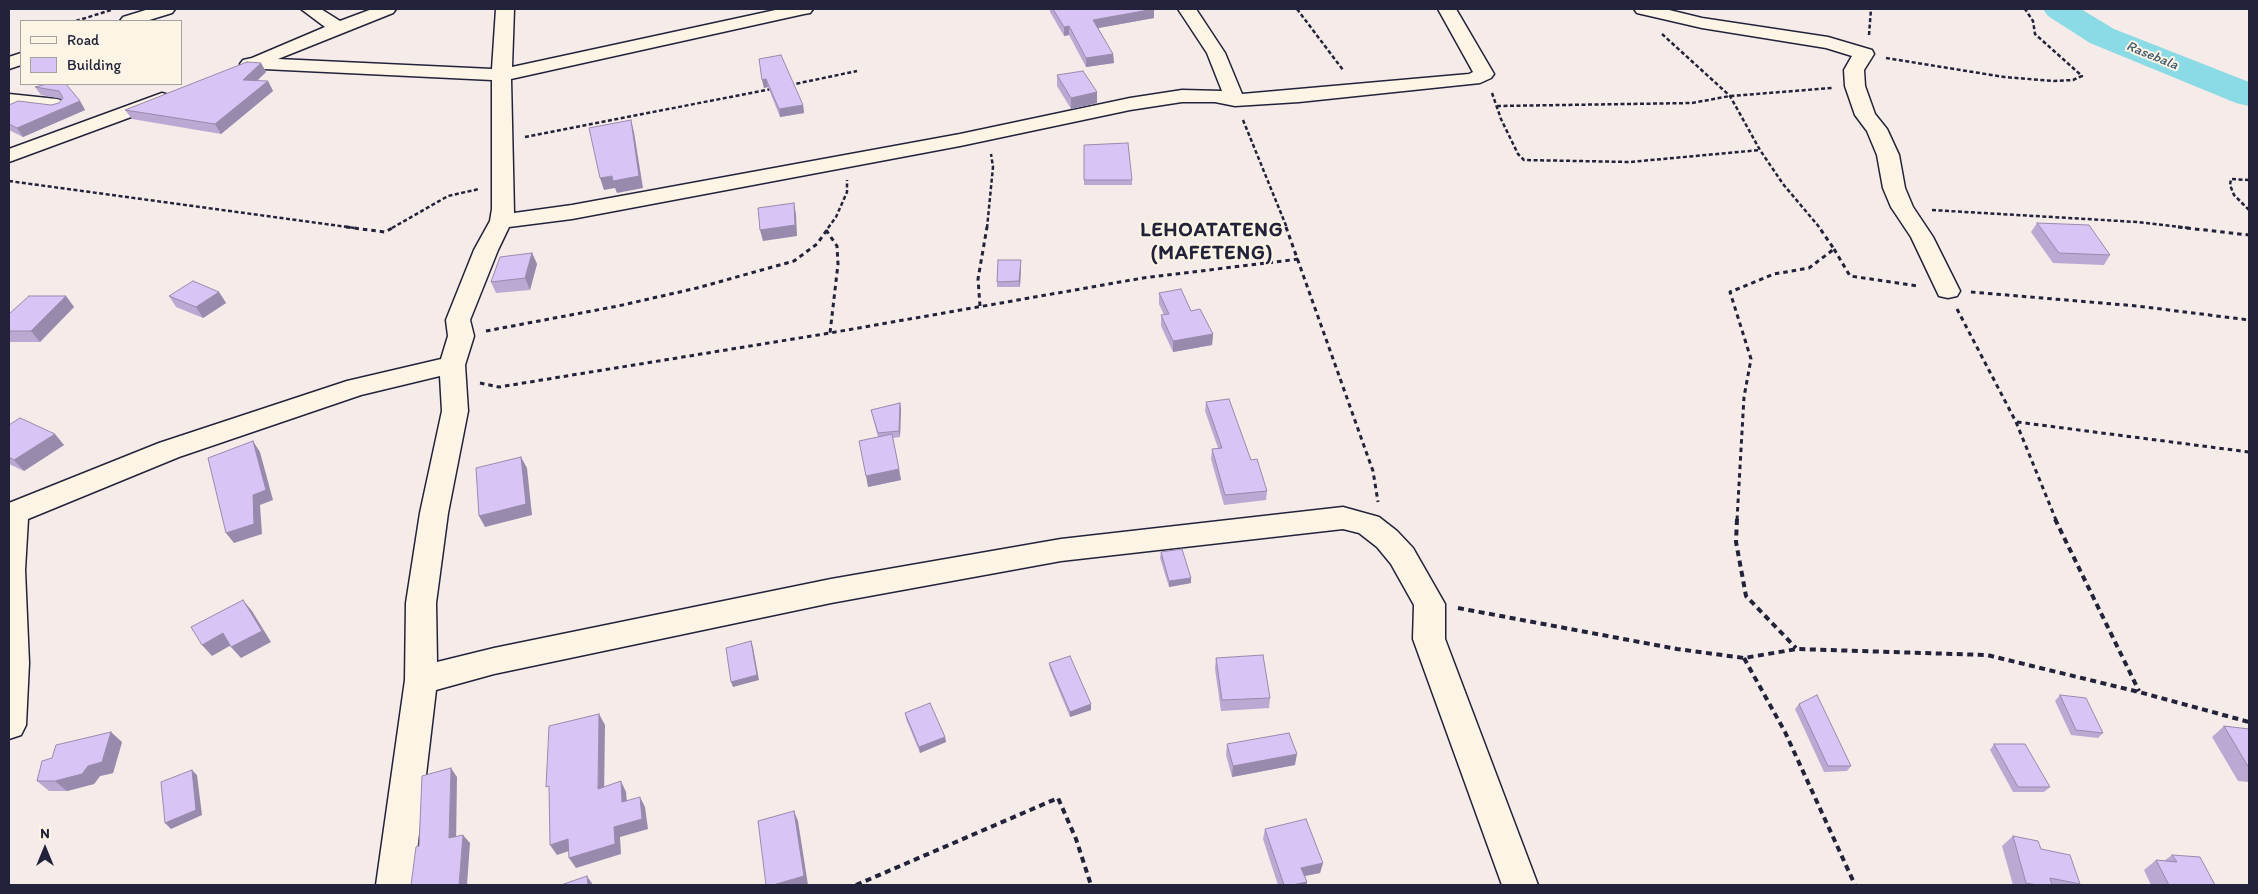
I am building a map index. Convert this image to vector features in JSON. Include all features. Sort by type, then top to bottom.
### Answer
[{"type":"street","points":[[132,20],[166,9]]},
{"type":"street","points":[[310,9],[339,28]]},
{"type":"street","points":[[387,9],[242,67],[502,75],[804,9]]},
{"type":"street","points":[[394,885],[421,680],[421,603],[434,513],[455,411],[452,373],[461,336],[458,320],[486,250],[501,221],[503,209],[500,104],[505,9]]},
{"type":"street","points":[[1187,9],[1216,53],[1235,100]]},
{"type":"street","points":[[501,221],[572,212],[988,133],[1085,112],[1173,98],[1215,96],[1235,100],[1359,91],[1460,82],[1484,74],[1447,9]]},
{"type":"street","points":[[1643,9],[1702,23],[1828,43],[1865,54],[1858,61],[1854,70],[1855,86],[1865,115],[1877,129],[1888,155],[1894,188],[1902,207],[1922,237],[1948,290]]},
{"type":"street","points":[[9,156],[180,92]]},
{"type":"street","points":[[9,100],[58,105]]},
{"type":"street","points":[[9,725],[13,663],[10,570],[11,515],[169,450],[356,387],[452,373]]},
{"type":"street","points":[[421,680],[494,661],[654,629],[831,590],[1061,550],[1304,520],[1343,518],[1369,525],[1387,539],[1402,556],[1430,604],[1430,639],[1520,885]]},
{"type":"path","points":[[79,20],[113,9]]},
{"type":"path","points":[[1298,9],[1359,91]]},
{"type":"path","points":[[1871,9],[1872,14],[1868,31],[1871,40],[1865,54],[2004,77],[2054,81],[2073,80],[2082,76],[2035,34],[2033,21],[2026,9]]},
{"type":"path","points":[[1660,32],[1730,96],[1760,150],[1783,184],[1816,222],[1850,276],[1948,290],[2137,306],[2249,320]]},
{"type":"path","points":[[789,85],[857,71]]},
{"type":"path","points":[[1484,74],[1510,138],[1524,160],[1630,162],[1760,150]]},
{"type":"path","points":[[1497,106],[1692,103],[1730,96],[1855,86]]},
{"type":"path","points":[[502,142],[780,87]]},
{"type":"path","points":[[1235,100],[1299,258],[1372,471],[1380,511],[1369,525]]},
{"type":"path","points":[[980,306],[978,279],[988,221],[993,168],[988,133]]},
{"type":"path","points":[[461,336],[618,306],[759,272],[794,261],[817,244],[836,217],[847,192],[847,160]]},
{"type":"path","points":[[2249,180],[2231,179],[2230,185],[2234,194],[2249,210]]},
{"type":"path","points":[[9,182],[385,232],[448,196],[466,190],[483,188],[502,190]]},
{"type":"path","points":[[1902,207],[1971,213],[2137,222],[2249,235]]},
{"type":"path","points":[[826,230],[837,246],[838,264],[830,333]]},
{"type":"path","points":[[1797,649],[1746,596],[1739,560],[1736,542],[1741,445],[1744,397],[1751,359],[1730,292],[1774,274],[1809,268],[1834,249]]},
{"type":"path","points":[[452,373],[465,380],[499,387],[830,333],[1142,278],[1299,258]]},
{"type":"path","points":[[1948,290],[2016,422],[2062,535],[2139,692]]},
{"type":"path","points":[[2016,422],[2249,452]]},
{"type":"path","points":[[1430,604],[1676,649],[1744,658],[1797,649],[1987,655],[2139,692],[2249,722]]},
{"type":"path","points":[[1744,658],[1785,732],[1855,885]]},
{"type":"path","points":[[856,885],[1058,798],[1076,839],[1091,885]]},
{"type":"building","points":[[1053,9],[1154,9],[1093,20],[1113,54],[1086,58],[1069,26],[1064,27]]},
{"type":"building","points":[[781,55],[803,105],[779,109],[766,79],[762,80],[759,59]]},
{"type":"building","points":[[247,62],[261,63],[243,80],[268,81],[215,124],[125,110]]},
{"type":"building","points":[[1083,71],[1097,92],[1071,98],[1057,75]]},
{"type":"building","points":[[67,85],[80,101],[17,128],[9,124],[9,105],[18,101],[51,105],[59,103],[63,98],[59,91],[35,87]]},
{"type":"building","points":[[631,120],[639,176],[613,181],[612,176],[600,178],[589,128]]},
{"type":"building","points":[[1128,143],[1132,180],[1084,180],[1084,145]]},
{"type":"building","points":[[794,203],[795,225],[760,230],[758,208]]},
{"type":"building","points":[[2037,223],[2089,225],[2110,255],[2059,253]]},
{"type":"building","points":[[532,253],[525,278],[491,282],[500,257]]},
{"type":"building","points":[[998,260],[1021,260],[1019,281],[997,282]]},
{"type":"building","points":[[193,281],[219,292],[196,307],[169,296]]},
{"type":"building","points":[[1181,289],[1191,311],[1200,309],[1213,334],[1173,341],[1161,315],[1169,314],[1159,293]]},
{"type":"building","points":[[29,296],[66,296],[31,331],[9,331],[9,314]]},
{"type":"building","points":[[1229,399],[1251,460],[1257,459],[1267,491],[1225,495],[1212,449],[1222,448],[1206,402]]},
{"type":"building","points":[[900,403],[899,431],[878,433],[871,410]]},
{"type":"building","points":[[20,418],[55,434],[14,460],[9,457],[9,425]]},
{"type":"building","points":[[892,434],[899,469],[866,476],[859,441]]},
{"type":"building","points":[[253,441],[266,490],[253,495],[254,524],[226,533],[208,458]]},
{"type":"building","points":[[521,457],[526,504],[479,516],[476,468]]},
{"type":"building","points":[[1182,549],[1191,578],[1169,581],[1161,552]]},
{"type":"building","points":[[243,600],[262,631],[231,647],[223,633],[202,645],[191,627]]},
{"type":"building","points":[[751,641],[757,675],[731,682],[726,648]]},
{"type":"building","points":[[1263,655],[1270,698],[1222,700],[1216,658]]},
{"type":"building","points":[[1070,656],[1091,704],[1070,712],[1049,663]]},
{"type":"building","points":[[1817,695],[1851,766],[1828,766],[1799,704]]},
{"type":"building","points":[[2060,695],[2086,698],[2103,733],[2076,730]]},
{"type":"building","points":[[930,703],[945,737],[919,747],[905,713]]},
{"type":"building","points":[[599,714],[598,789],[621,781],[622,802],[640,797],[642,819],[614,827],[615,844],[569,858],[568,839],[550,845],[549,786],[546,787],[549,726]]},
{"type":"building","points":[[2224,726],[2249,729],[2249,768]]},
{"type":"building","points":[[111,732],[102,762],[88,766],[82,774],[55,781],[37,781],[42,761],[52,758],[56,745]]},
{"type":"building","points":[[1289,733],[1297,754],[1233,766],[1227,744]]},
{"type":"building","points":[[1994,744],[2025,744],[2050,787],[2018,787]]},
{"type":"building","points":[[451,768],[449,838],[463,835],[459,885],[411,885],[416,847],[419,846],[422,776]]},
{"type":"building","points":[[192,770],[196,810],[165,823],[161,782]]},
{"type":"building","points":[[794,811],[804,876],[773,885],[766,885],[758,821]]},
{"type":"building","points":[[1306,819],[1323,863],[1301,868],[1307,882],[1284,885],[1265,829]]},
{"type":"building","points":[[2013,836],[2038,841],[2041,849],[2070,855],[2080,884],[2050,878],[2052,885],[2026,883]]},
{"type":"building","points":[[2172,855],[2200,857],[2215,885],[2169,885],[2156,860],[2177,862]]},
{"type":"building","points":[[587,876],[588,885],[561,885]]},
{"type":"waterway","name":"Rasebala","points":[[2059,9],[2102,36],[2249,95]]},
{"type":"district","name":"LEHOATATENG (MAFETENG)","points":[[1212,242]]}]
